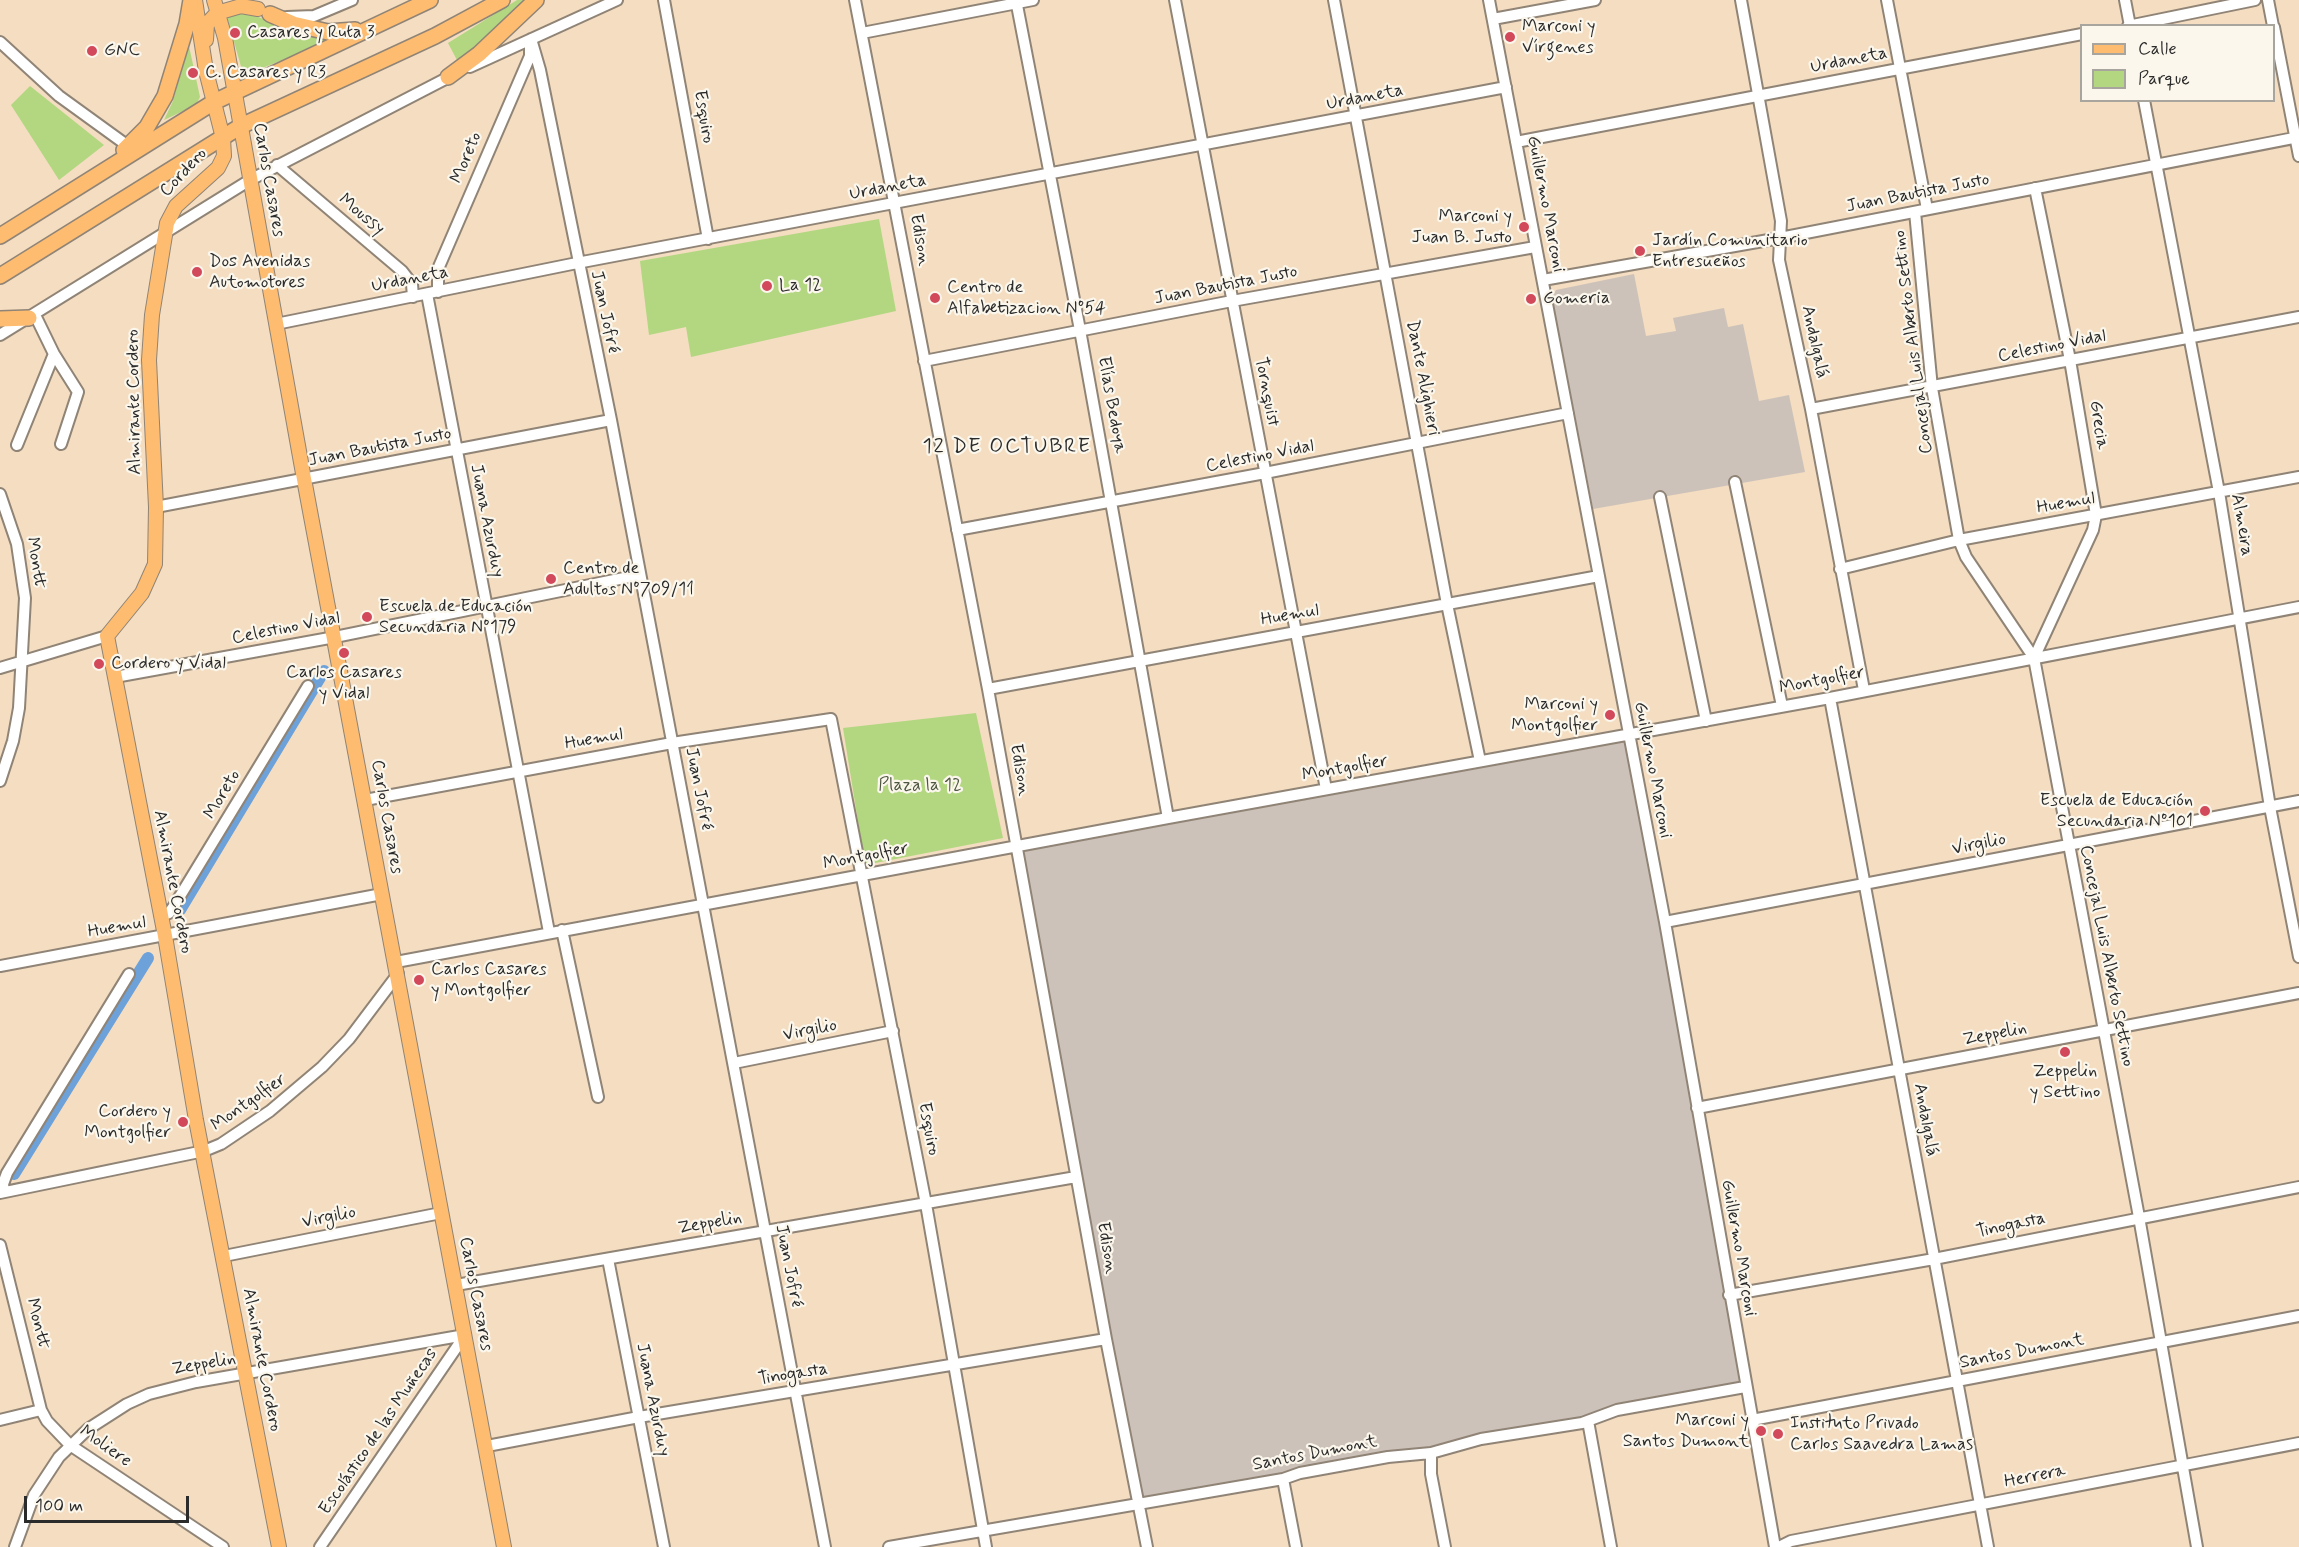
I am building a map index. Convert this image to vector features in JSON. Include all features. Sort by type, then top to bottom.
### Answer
[{"type":"highway","points":[[101,172],[147,127],[165,96],[188,24],[193,0]]},
{"type":"highway","points":[[0,236],[214,102],[430,0]]},
{"type":"highway","points":[[0,276],[241,126],[435,36],[502,0]]},
{"type":"highway","points":[[448,77],[479,54],[536,0]]},
{"type":"highway","points":[[264,11],[293,24],[328,32],[372,26]]},
{"type":"highway","points":[[0,319],[32,317]]},
{"type":"main road","name":"Cordero","points":[[165,234],[167,223],[176,206],[222,162],[223,138],[193,0]]},
{"type":"main road","points":[[203,52],[207,24],[215,7],[241,6],[264,11]]},
{"type":"main road","name":"Carlos Casares","points":[[215,7],[225,38],[304,479],[441,1213],[487,1446],[504,1547]]},
{"type":"main road","name":"Almirante Cordero","points":[[165,234],[152,315],[149,360],[156,546],[151,577],[138,599],[107,636],[279,1547]]},
{"type":"street","points":[[243,0],[264,11],[302,18],[349,1]]},
{"type":"street","points":[[0,335],[277,165],[448,77],[617,0]]},
{"type":"street","name":"Esquiro","points":[[664,0],[708,239]]},
{"type":"street","name":"Edison","points":[[855,0],[988,689],[1106,1339],[1147,1547]]},
{"type":"street","points":[[862,33],[1016,1],[1033,0]]},
{"type":"street","name":"Tornquist","points":[[1174,0],[1326,789]]},
{"type":"street","name":"Dante Alighieri","points":[[1334,0],[1447,604],[1480,761]]},
{"type":"street","name":"Guillermo Marconi","points":[[1490,0],[1535,247],[1665,922],[1745,1387],[1777,1547]]},
{"type":"street","points":[[1493,19],[1595,0]]},
{"type":"street","name":"Andalgalá","points":[[1741,0],[1782,221],[1779,260],[1811,410],[1864,690]]},
{"type":"street","name":"Concejal Luis Alberto Settino","points":[[1887,0],[1927,209]]},
{"type":"street","points":[[2125,0],[2129,24]]},
{"type":"street","points":[[2134,24],[2255,0]]},
{"type":"street","points":[[2268,0],[2273,24]]},
{"type":"street","name":"Elías Bedoya","points":[[1016,1],[1112,501],[1168,818]]},
{"type":"street","name":"Urdaneta","points":[[1516,142],[2080,34]]},
{"type":"street","points":[[2275,35],[2299,156]]},
{"type":"street","name":"Juan Jofré","points":[[531,39],[540,70],[577,263],[611,420],[825,1547]]},
{"type":"street","name":"Moreto","points":[[433,293],[438,269],[530,56],[531,39]]},
{"type":"street","points":[[0,42],[59,96],[128,146]]},
{"type":"street","name":"Urdaneta","points":[[276,324],[577,263],[1049,176],[1506,87]]},
{"type":"street","name":"Almeira","points":[[2144,102],[2218,492],[2271,807],[2299,957]]},
{"type":"street","name":"Juan Bautista Justo","points":[[1543,280],[1780,238],[2297,137]]},
{"type":"street","name":"Moussy","points":[[277,165],[402,271],[412,284],[413,297]]},
{"type":"street","name":"Grecia","points":[[2034,658],[2093,530],[2096,515],[2070,360],[2036,188]]},
{"type":"street","name":"Concejal Luis Alberto Settino","points":[[1916,212],[1932,388],[1959,540],[1965,557],[2034,658],[2067,845],[2139,1217],[2197,1547]]},
{"type":"street","name":"Juan Bautista Justo","points":[[924,361],[1232,301],[1535,247]]},
{"type":"street","name":"Juana Azurduy","points":[[433,293],[455,451],[549,932]]},
{"type":"street","points":[[32,317],[78,392],[61,444]]},
{"type":"street","name":"Celestino Vidal","points":[[1811,410],[2299,317]]},
{"type":"street","points":[[17,445],[54,354]]},
{"type":"street","name":"Celestino Vidal","points":[[957,530],[1265,473],[1568,413]]},
{"type":"street","name":"Juan Bautista Justo","points":[[156,507],[611,420]]},
{"type":"street","name":"Huemul","points":[[1840,569],[1959,540],[2299,477]]},
{"type":"street","points":[[1735,482],[1782,706]]},
{"type":"street","name":"Montt","points":[[0,494],[10,517],[22,564],[25,598],[23,660],[16,726],[0,781]]},
{"type":"street","points":[[1660,497],[1706,721]]},
{"type":"street","name":"Celestino Vidal","points":[[115,677],[335,637],[639,575]]},
{"type":"street","name":"Huemul","points":[[988,689],[1599,576]]},
{"type":"street","name":"Montgolfier","points":[[2,1193],[204,1151],[221,1144],[300,1088],[349,1039],[397,968],[549,932],[1830,698],[2299,607]]},
{"type":"street","points":[[0,668],[107,636]]},
{"type":"street","name":"Moreto","points":[[161,916],[170,913],[309,686]]},
{"type":"street","name":"Andalgalá","points":[[1830,698],[1988,1547]]},
{"type":"street","name":"Esquiro","points":[[831,719],[926,1204],[986,1547]]},
{"type":"street","name":"Huemul","points":[[365,800],[672,743],[831,719]]},
{"type":"street","name":"Virgilio","points":[[1665,922],[2299,801]]},
{"type":"street","name":"Huemul","points":[[0,966],[382,894]]},
{"type":"street","points":[[562,930],[598,1097]]},
{"type":"street","points":[[2,1193],[7,1173],[129,974]]},
{"type":"street","name":"Zeppelin","points":[[1697,1108],[2299,993]]},
{"type":"street","name":"Virgilio","points":[[734,1063],[893,1031]]},
{"type":"street","name":"Zeppelin","points":[[456,1285],[1076,1177]]},
{"type":"street","name":"Tinogasta","points":[[1730,1295],[1934,1259],[2299,1187]]},
{"type":"street","name":"Virgilio","points":[[224,1256],[441,1213]]},
{"type":"street","name":"Montt","points":[[0,1245],[41,1410]]},
{"type":"street","name":"Juana Azurduy","points":[[608,1259],[664,1547]]},
{"type":"street","name":"Santos Dumont","points":[[1752,1419],[2299,1316]]},
{"type":"street","name":"Zeppelin","points":[[70,1445],[108,1415],[149,1394],[188,1384],[465,1335]]},
{"type":"street","name":"Escolástico de las Muñecas","points":[[320,1547],[465,1335]]},
{"type":"street","name":"Tinogasta","points":[[487,1446],[639,1417],[1106,1339]]},
{"type":"street","name":"Santos Dumont","points":[[889,1547],[1138,1502],[1283,1479],[1300,1473],[1388,1457],[1431,1454],[1474,1441],[1588,1421],[1617,1410],[1745,1387]]},
{"type":"street","points":[[0,1419],[41,1410]]},
{"type":"street","name":"Moliere","points":[[41,1410],[47,1421],[70,1445],[223,1547]]},
{"type":"street","points":[[1588,1421],[1611,1547]]},
{"type":"street","name":"Herrera","points":[[1777,1547],[1791,1541],[2299,1443]]},
{"type":"street","points":[[15,1547],[34,1495],[50,1469],[70,1445]]},
{"type":"street","points":[[1431,1454],[1431,1474],[1445,1547]]},
{"type":"street","points":[[1283,1479],[1296,1547]]},
{"type":"shaded area","points":[[1634,274],[1646,336],[1676,331],[1673,318],[1724,308],[1728,327],[1743,324],[1759,401],[1789,395],[1805,472],[1593,509],[1552,297],[1556,290]]},
{"type":"shaded area","points":[[1628,735],[1745,1387],[1588,1421],[1138,1502],[1015,846]]},
{"type":"green space","points":[[517,0],[526,0],[458,62],[448,43]]},
{"type":"green space","points":[[247,12],[296,33],[331,41],[247,74],[242,70],[227,17]]},
{"type":"green space","points":[[189,46],[200,97],[196,105],[164,120],[173,101]]},
{"type":"green space","points":[[30,86],[104,145],[59,180],[11,105]]},
{"type":"green space","name":"La 12","points":[[879,219],[896,311],[691,357],[686,327],[649,335],[640,261]]},
{"type":"green space","name":"Plaza la 12","points":[[976,713],[1003,838],[865,865],[843,728]]},
{"type":"waterway","points":[[180,910],[324,671]]},
{"type":"waterway","points":[[14,1174],[148,958]]},
{"type":"place","name":"Casares y Ruta 3","points":[[235,33]]},
{"type":"place","name":"Marconi y Vírgenes","points":[[1510,37]]},
{"type":"place","name":"GNC","points":[[92,51]]},
{"type":"place","name":"C. Casares y R3","points":[[193,73]]},
{"type":"place","name":"Marconi y Juan B. Justo","points":[[1524,227]]},
{"type":"place","name":"Jardín Comunitario Entresueños","points":[[1640,251]]},
{"type":"place","name":"Dos Avenidas Automotores","points":[[197,272]]},
{"type":"place","name":"La 12","points":[[767,286]]},
{"type":"place","name":"Centro de Alfabetizacion Nº54","points":[[935,298]]},
{"type":"place","name":"Gomeria","points":[[1531,299]]},
{"type":"place","name":"Centro de Adultos Nº709/11","points":[[551,579]]},
{"type":"place","name":"Escuela de Educación Secundaria Nº179","points":[[367,617]]},
{"type":"place","name":"Carlos Casares y Vidal","points":[[344,653]]},
{"type":"place","name":"Cordero y Vidal","points":[[99,664]]},
{"type":"place","name":"Marconi y Montgolfier","points":[[1610,715]]},
{"type":"place","name":"Escuela de Educación Secundaria Nº101","points":[[2205,811]]},
{"type":"place","name":"Carlos Casares y Montgolfier","points":[[419,980]]},
{"type":"place","name":"Zeppelin y Settino","points":[[2065,1052]]},
{"type":"place","name":"Cordero y Montgolfier","points":[[183,1122]]},
{"type":"place","name":"Marconi y Santos Dumont","points":[[1761,1431]]},
{"type":"place","name":"Instituto Privado Carlos Saavedra Lamas","points":[[1778,1434]]},
{"type":"district","name":"12 DE OCTUBRE","points":[[1007,448]]}]
